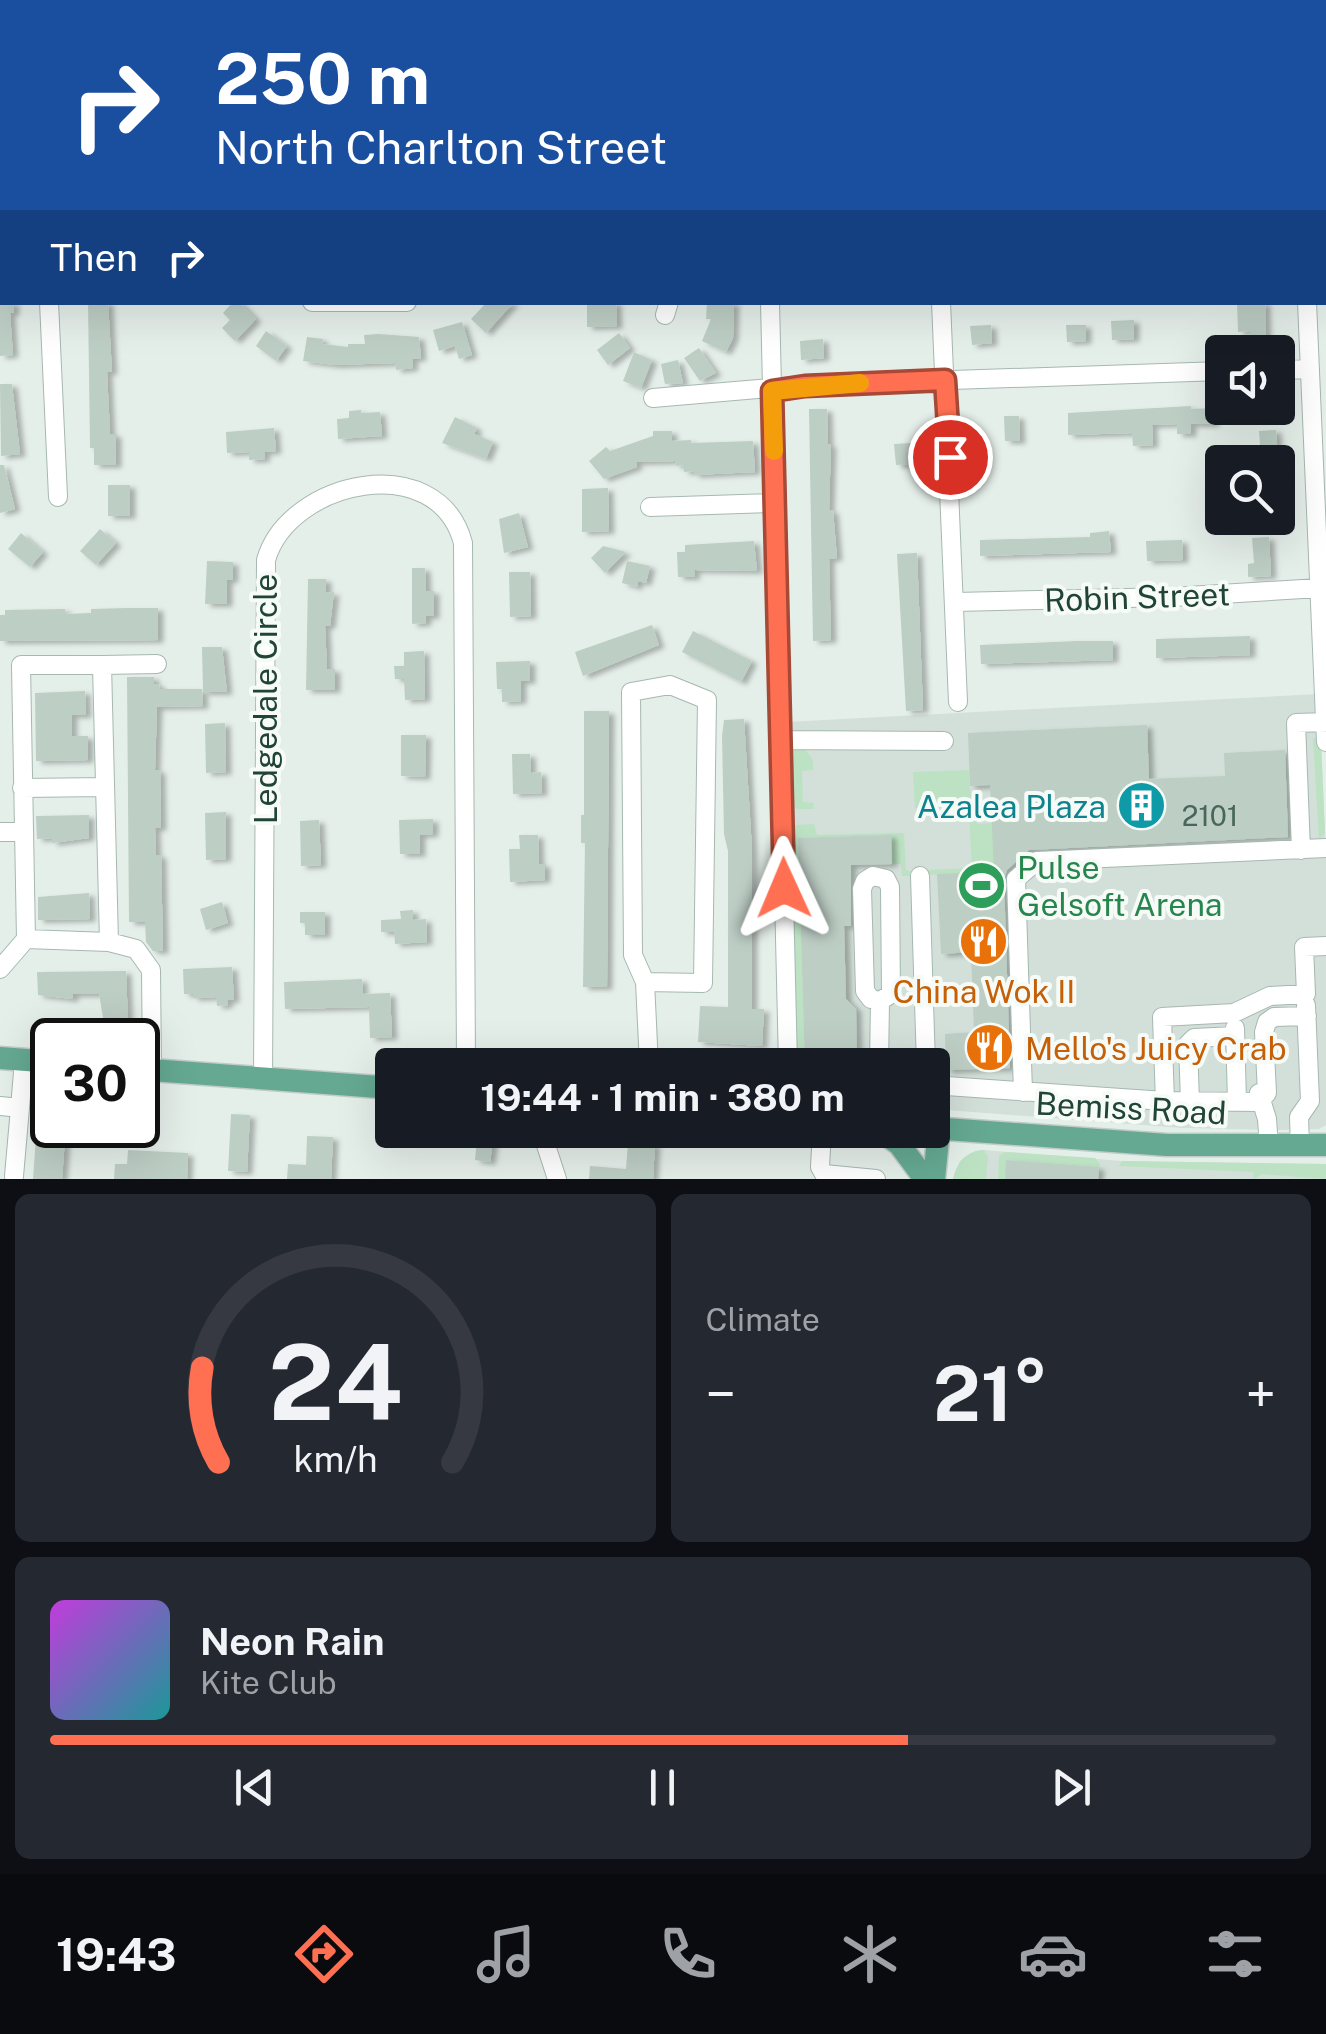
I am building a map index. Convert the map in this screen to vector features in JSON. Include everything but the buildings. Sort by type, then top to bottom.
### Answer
[{"type":"main road","points":[[0,1058],[30,1060]]},
{"type":"main road","points":[[160,1071],[375,1087]]},
{"type":"main road","name":"Bemiss Road","points":[[950,1129],[1144,1144],[1326,1146]]},
{"type":"main road","points":[[902,1148],[925,1179]]},
{"type":"main road","points":[[934,1179],[935,1148]]},
{"type":"street","points":[[49,305],[58,497]]},
{"type":"street","points":[[770,305],[788,1048]]},
{"type":"street","points":[[941,305],[958,702]]},
{"type":"street","points":[[1308,305],[1317,330],[1310,369],[1326,742]]},
{"type":"street","points":[[1295,369],[1310,369]]},
{"type":"street","points":[[653,398],[805,386],[1205,372]]},
{"type":"street","name":"Ledgedale Circle","points":[[264,1078],[266,560],[273,538],[299,512],[332,496],[382,484],[410,486],[435,498],[453,517],[463,543],[466,1048]]},
{"type":"street","points":[[650,506],[776,502]]},
{"type":"street","name":"Robin Street","points":[[956,602],[1172,597],[1319,588]]},
{"type":"street","points":[[102,664],[109,942]]},
{"type":"street","points":[[0,969],[26,939],[21,665],[156,664]]},
{"type":"street","points":[[645,982],[704,983],[707,700],[670,685],[631,692],[633,955],[645,982],[648,1048]]},
{"type":"street","points":[[1300,850],[1296,723],[1326,722]]},
{"type":"street","points":[[780,740],[944,741]]},
{"type":"street","points":[[22,788],[104,787]]},
{"type":"street","points":[[0,832],[22,832]]},
{"type":"street","points":[[1024,1092],[1016,879],[1038,861],[1326,848]]},
{"type":"street","points":[[877,876],[886,879],[890,888],[891,994],[880,1002],[865,992],[862,889],[865,880],[877,876]]},
{"type":"street","points":[[920,876],[925,1048]]},
{"type":"street","points":[[26,939],[109,942],[136,949],[151,970],[148,1018]]},
{"type":"street","points":[[1300,1147],[1299,1117],[1310,1100],[1304,947],[1326,946]]},
{"type":"street","points":[[1165,1102],[1162,1016],[1234,1013],[1270,996],[1306,994]]},
{"type":"street","points":[[879,1048],[880,1002]]},
{"type":"street","points":[[1256,1003],[1259,1102],[1267,1119],[1269,1147]]},
{"type":"street","points":[[1234,1013],[1237,1102]]},
{"type":"street","points":[[950,1086],[1165,1102],[1259,1102],[1267,1093],[1267,1022],[1274,1017],[1307,1016]]},
{"type":"street","points":[[1190,1102],[1188,1044],[1194,1038],[1235,1036]]},
{"type":"street","points":[[14,1176],[24,1060]]},
{"type":"street","points":[[0,1106],[20,1108]]},
{"type":"street","points":[[547,1148],[557,1179]]},
{"type":"street","points":[[821,1148],[820,1167],[824,1174],[876,1179]]},
{"type":"shaded area","points":[[1319,694],[1326,857],[1326,1125],[1319,1129],[1278,1130],[1182,1128],[950,1110],[950,1048],[795,1048],[786,722]]},
{"type":"shaded area","points":[[984,1150],[1122,1161],[1326,1164],[1326,1179],[953,1179],[960,1161]]},
{"type":"green space","points":[[1313,739],[1321,741],[1325,833],[1319,839]]},
{"type":"green space","points":[[801,744],[813,760],[813,770],[802,771],[803,802],[814,803],[813,809],[797,809],[788,802],[787,756],[790,748]]},
{"type":"green space","points":[[969,770],[970,792],[975,797],[961,809],[915,808],[913,772]]},
{"type":"green space","points":[[976,805],[977,824],[992,823],[997,872],[926,875],[926,870],[972,868],[969,814]]},
{"type":"green space","points":[[814,824],[817,835],[904,833],[906,870],[913,872],[912,876],[902,876],[901,864],[891,864],[891,835],[798,838],[804,1048],[795,1048],[790,829]]},
{"type":"green space","points":[[984,1150],[988,1157],[986,1179],[953,1179],[963,1158]]},
{"type":"green space","points":[[1005,1152],[1095,1158],[1100,1164],[1099,1167],[1007,1160],[1005,1179],[998,1179],[999,1156]]},
{"type":"green space","points":[[1122,1161],[1326,1164],[1326,1179],[1262,1174],[1254,1179],[1253,1172],[1119,1166]]},
{"type":"slow traffic","points":[[774,451],[772,391],[860,383]]},
{"type":"place","name":"Azalea Plaza","points":[[1141,806]]},
{"type":"place","name":"Pulse Gelsoft Arena","points":[[982,885]]},
{"type":"place","name":"China Wok II","points":[[984,941]]},
{"type":"place","name":"Mello's Juicy Crab","points":[[990,1048]]},
{"type":"route","points":[[784,888],[772,391],[945,380],[950,457]]}]
